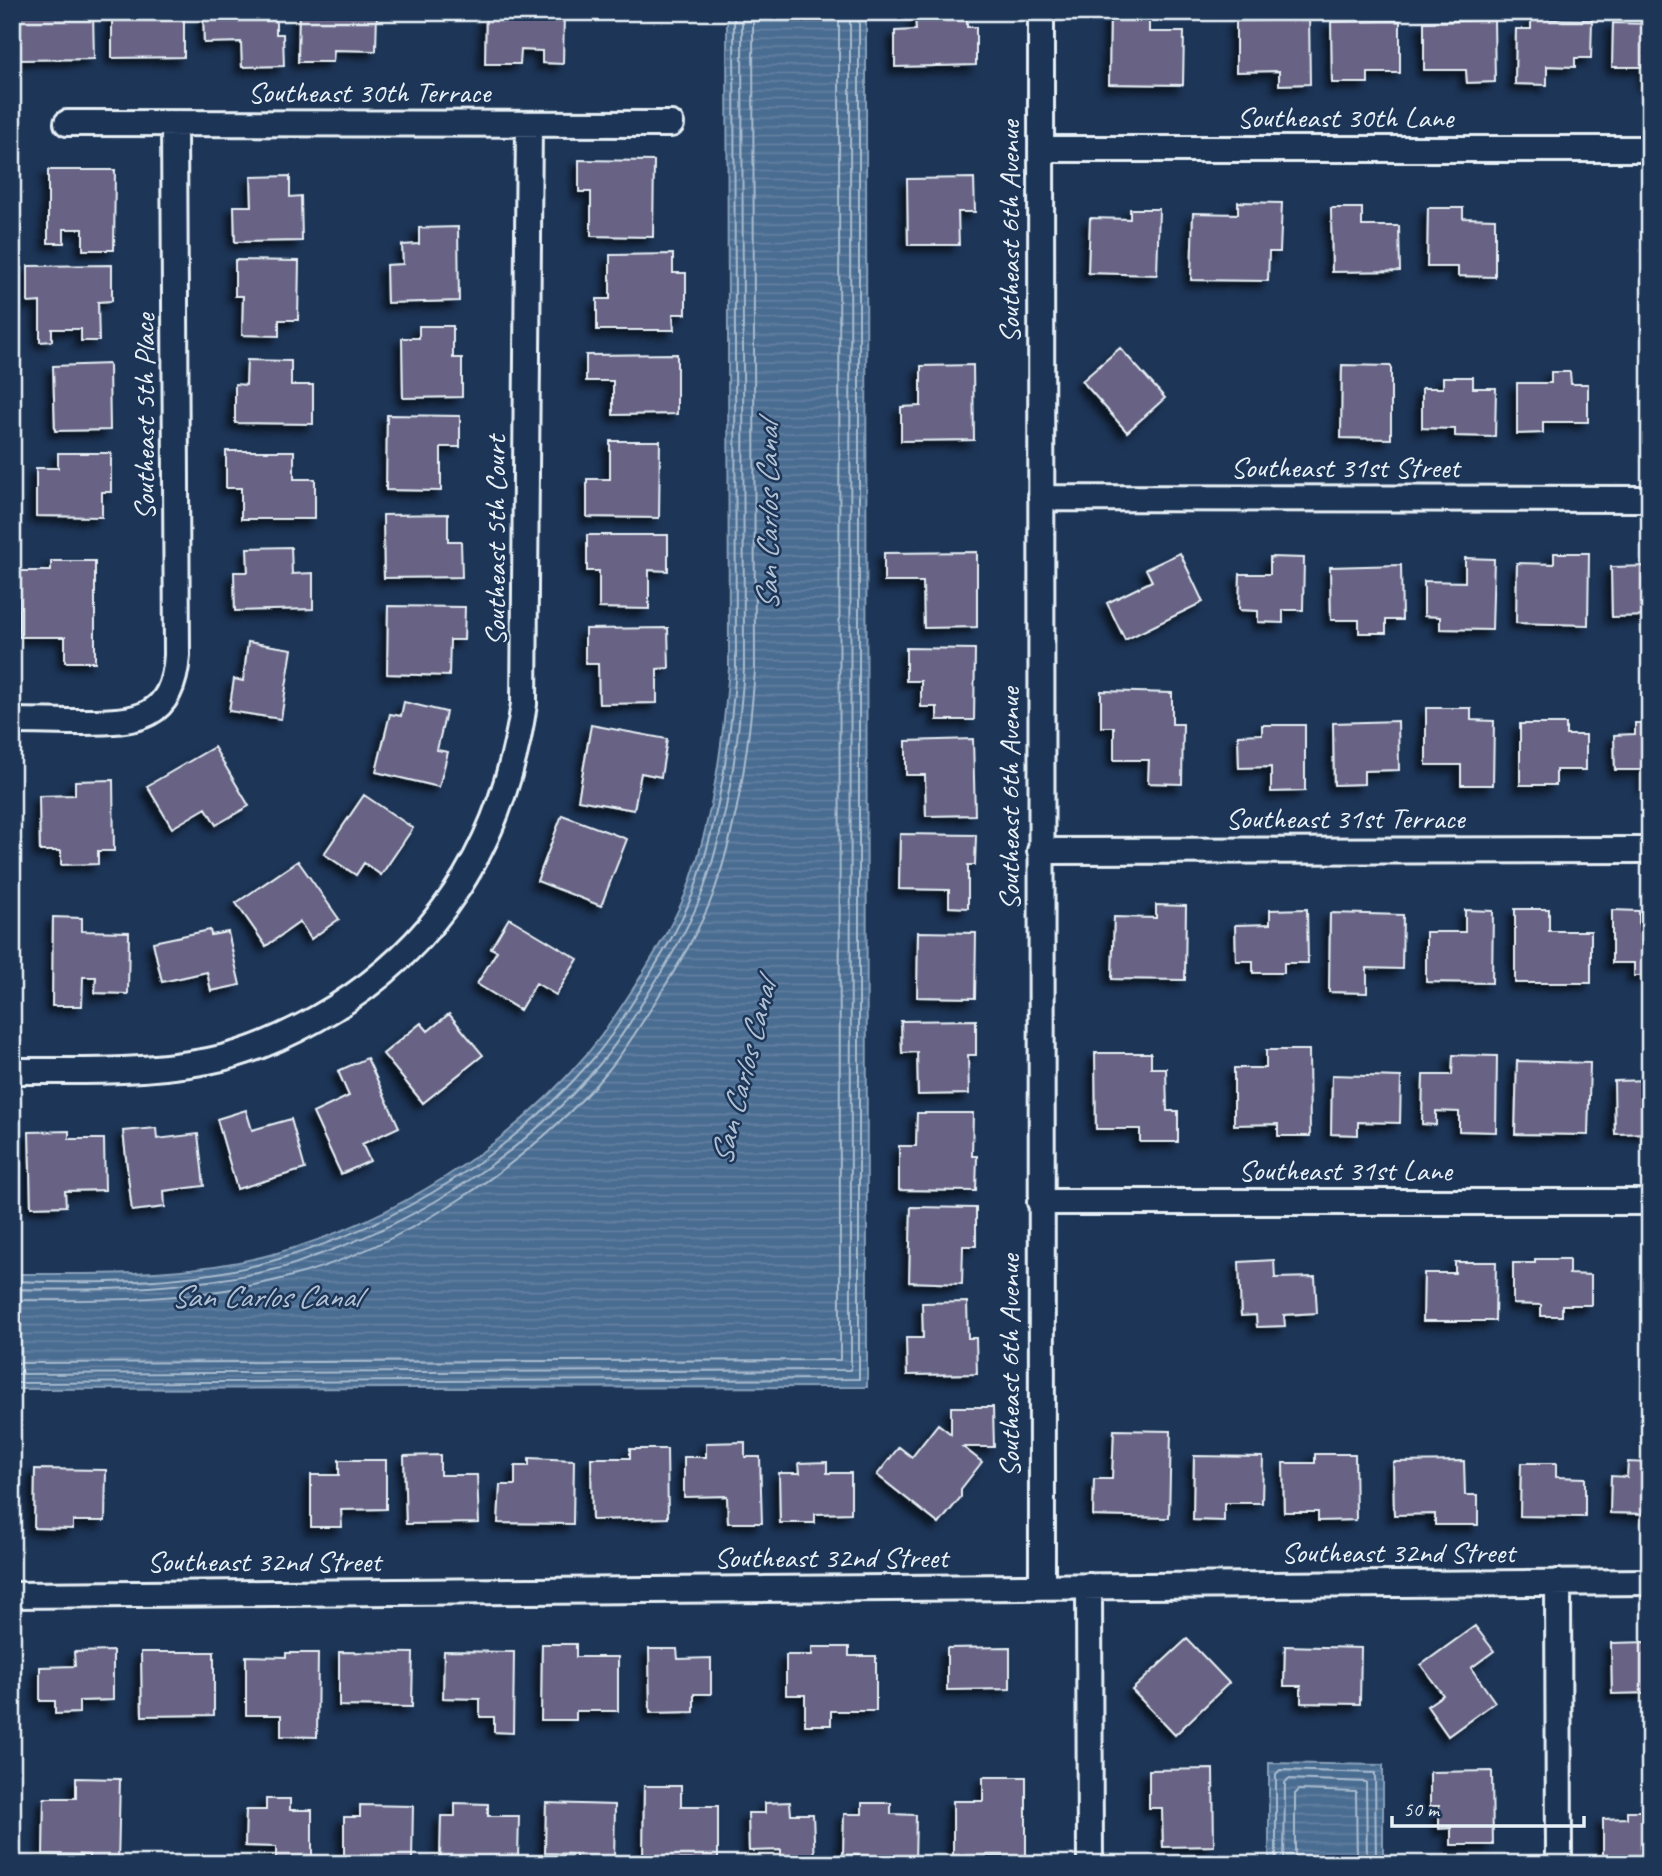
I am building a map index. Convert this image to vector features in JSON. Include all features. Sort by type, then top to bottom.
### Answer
[{"type":"street","name":"Southeast 6th Avenue","points":[[1041,12],[1042,1586]]},
{"type":"street","name":"Southeast 30th Terrace","points":[[67,123],[671,124]]},
{"type":"street","name":"Southeast 5th Place","points":[[12,721],[122,722],[141,717],[160,705],[168,695],[173,681],[177,655],[174,124]]},
{"type":"street","name":"Southeast 5th Court","points":[[12,1071],[153,1070],[238,1053],[292,1032],[342,1004],[388,969],[425,933],[466,877],[494,823],[513,765],[524,704],[529,124]]},
{"type":"street","name":"Southeast 30th Lane","points":[[1041,149],[1650,149]]},
{"type":"street","name":"Southeast 31st Street","points":[[1041,498],[1650,499]]},
{"type":"street","name":"Southeast 31st Terrace","points":[[1040,851],[1650,850]]},
{"type":"street","name":"Southeast 31st Lane","points":[[1040,1202],[1650,1202]]},
{"type":"street","points":[[1558,1582],[1559,1864]]},
{"type":"street","name":"Southeast 32nd Street","points":[[12,1595],[1650,1582]]},
{"type":"street","points":[[1089,1586],[1090,1864]]},
{"type":"water","name":"San Carlos Canal","points":[[727,12],[866,12],[867,1387],[12,1389],[12,1274],[145,1272],[245,1261],[321,1239],[406,1200],[484,1150],[521,1121],[555,1089],[607,1028],[673,920],[690,882],[711,803],[724,722],[729,668]]},
{"type":"water","points":[[1269,1763],[1383,1765],[1383,1864],[1269,1864]]},
{"type":"building","points":[[19,12],[93,12],[94,59],[19,60]]},
{"type":"building","points":[[112,12],[184,12],[184,57],[112,58]]},
{"type":"building","points":[[203,12],[276,12],[276,34],[283,34],[284,66],[242,67],[241,42],[204,43]]},
{"type":"building","points":[[299,12],[377,12],[376,51],[334,50],[333,62],[298,62]]},
{"type":"building","points":[[486,12],[564,12],[563,64],[542,63],[542,51],[521,50],[520,64],[485,64]]},
{"type":"building","points":[[915,12],[967,12],[967,27],[976,27],[976,65],[895,67],[895,31],[916,30]]},
{"type":"building","points":[[1272,12],[1309,12],[1310,84],[1279,85],[1279,71],[1236,72],[1236,21],[1273,20]]},
{"type":"building","points":[[1110,14],[1149,14],[1149,32],[1184,32],[1183,85],[1109,84]]},
{"type":"building","points":[[1531,19],[1592,20],[1591,58],[1575,58],[1575,67],[1547,66],[1547,85],[1515,84],[1516,29],[1531,29]]},
{"type":"building","points":[[1494,20],[1495,82],[1467,83],[1466,70],[1424,70],[1424,22]]},
{"type":"building","points":[[1400,21],[1400,73],[1368,73],[1368,83],[1332,83],[1331,22]]},
{"type":"building","points":[[1613,23],[1650,24],[1650,84],[1644,84],[1645,67],[1612,67]]},
{"type":"building","points":[[579,160],[654,161],[653,237],[591,236],[591,192],[579,192]]},
{"type":"building","points":[[48,170],[115,170],[114,250],[83,250],[83,229],[64,229],[64,243],[48,243]]},
{"type":"building","points":[[290,176],[290,197],[301,196],[302,241],[235,242],[234,206],[252,206],[251,177]]},
{"type":"building","points":[[974,178],[975,212],[958,212],[959,245],[908,245],[907,179]]},
{"type":"building","points":[[1238,202],[1282,203],[1280,252],[1269,252],[1268,281],[1191,280],[1193,213],[1238,214]]},
{"type":"building","points":[[1331,208],[1362,208],[1362,226],[1399,226],[1400,271],[1332,272]]},
{"type":"building","points":[[1428,208],[1463,208],[1463,218],[1495,219],[1495,277],[1458,276],[1458,267],[1427,267]]},
{"type":"building","points":[[1130,209],[1159,209],[1157,275],[1088,273],[1090,218],[1130,219]]},
{"type":"building","points":[[458,227],[459,301],[387,303],[386,265],[403,264],[402,245],[419,244],[419,228]]},
{"type":"building","points":[[673,254],[673,273],[686,273],[686,314],[673,314],[674,330],[597,330],[597,299],[610,299],[610,255]]},
{"type":"building","points":[[235,260],[299,261],[298,320],[279,320],[279,336],[242,335],[243,296],[235,296]]},
{"type":"building","points":[[112,265],[112,301],[98,302],[99,341],[81,341],[81,329],[52,329],[52,341],[40,342],[40,302],[28,303],[28,266]]},
{"type":"building","points":[[419,326],[453,326],[453,358],[462,358],[462,397],[403,398],[402,338],[419,338]]},
{"type":"building","points":[[1120,348],[1165,398],[1127,432],[1082,381]]},
{"type":"building","points":[[677,354],[677,414],[613,415],[613,381],[586,381],[586,355]]},
{"type":"building","points":[[247,360],[291,361],[291,385],[313,385],[313,424],[235,423],[235,384],[246,385]]},
{"type":"building","points":[[109,364],[110,430],[55,431],[53,366]]},
{"type":"building","points":[[973,365],[974,440],[901,441],[901,407],[921,406],[921,366]]},
{"type":"building","points":[[1342,365],[1391,366],[1391,439],[1341,438]]},
{"type":"building","points":[[1551,372],[1570,372],[1571,384],[1588,384],[1588,422],[1543,422],[1543,433],[1517,434],[1517,383],[1551,383]]},
{"type":"building","points":[[1443,377],[1473,377],[1473,388],[1496,388],[1495,437],[1455,436],[1455,429],[1422,428],[1422,388],[1443,388]]},
{"type":"building","points":[[387,415],[460,416],[460,447],[441,447],[441,491],[386,490]]},
{"type":"building","points":[[610,441],[660,441],[659,518],[587,517],[587,479],[610,479]]},
{"type":"building","points":[[226,451],[294,451],[294,479],[315,479],[315,519],[241,519],[241,488],[226,488]]},
{"type":"building","points":[[58,453],[111,453],[111,492],[102,492],[102,517],[36,516],[36,468],[58,468]]},
{"type":"building","points":[[448,514],[448,541],[461,541],[462,577],[384,578],[383,515]]},
{"type":"building","points":[[587,535],[668,535],[668,571],[649,570],[649,609],[599,608],[599,571],[587,571]]},
{"type":"building","points":[[291,547],[292,574],[313,573],[313,609],[235,611],[234,572],[248,572],[247,548]]},
{"type":"building","points":[[977,552],[977,627],[924,628],[923,582],[884,582],[884,553]]},
{"type":"building","points":[[1180,553],[1203,602],[1125,640],[1107,603],[1152,581],[1146,569]]},
{"type":"building","points":[[1554,553],[1589,553],[1588,625],[1516,623],[1517,563],[1554,564]]},
{"type":"building","points":[[1270,557],[1304,558],[1303,610],[1283,610],[1283,623],[1258,622],[1258,611],[1239,610],[1240,574],[1270,574]]},
{"type":"building","points":[[1465,558],[1494,559],[1492,630],[1440,629],[1440,617],[1424,616],[1424,581],[1465,582]]},
{"type":"building","points":[[51,561],[95,561],[95,662],[65,662],[65,637],[19,637],[19,571],[51,571]]},
{"type":"building","points":[[1401,565],[1402,620],[1386,620],[1386,633],[1359,633],[1359,620],[1331,620],[1330,567]]},
{"type":"building","points":[[1650,566],[1650,616],[1612,617],[1611,567]]},
{"type":"building","points":[[388,606],[465,607],[464,640],[450,640],[449,676],[387,674]]},
{"type":"building","points":[[668,628],[669,668],[657,669],[657,703],[599,704],[598,664],[585,664],[585,629]]},
{"type":"building","points":[[248,642],[292,649],[281,719],[229,711],[234,679],[243,681]]},
{"type":"building","points":[[906,648],[975,649],[974,720],[937,720],[937,707],[921,707],[921,681],[906,681]]},
{"type":"building","points":[[1101,691],[1172,693],[1172,724],[1183,724],[1182,784],[1148,783],[1149,760],[1114,760],[1114,727],[1101,727]]},
{"type":"building","points":[[404,702],[446,712],[437,750],[448,752],[439,787],[376,772],[390,714],[401,716]]},
{"type":"building","points":[[1426,708],[1471,708],[1471,720],[1494,721],[1493,785],[1461,785],[1461,765],[1426,765]]},
{"type":"building","points":[[1398,721],[1399,770],[1364,771],[1364,784],[1334,785],[1333,723]]},
{"type":"building","points":[[1635,723],[1650,723],[1650,786],[1644,786],[1644,770],[1615,770],[1614,735],[1635,734]]},
{"type":"building","points":[[1520,724],[1566,724],[1566,735],[1586,735],[1586,770],[1556,770],[1556,785],[1520,785]]},
{"type":"building","points":[[591,725],[667,739],[661,777],[641,773],[634,810],[578,800]]},
{"type":"building","points":[[1262,725],[1305,725],[1305,791],[1271,792],[1271,767],[1239,768],[1238,735],[1262,734]]},
{"type":"building","points":[[973,739],[975,815],[926,816],[925,775],[906,775],[906,741]]},
{"type":"building","points":[[214,747],[249,806],[216,825],[206,808],[172,828],[147,786]]},
{"type":"building","points":[[113,780],[114,851],[98,851],[98,864],[61,865],[61,851],[40,851],[39,796],[75,795],[75,781]]},
{"type":"building","points":[[364,795],[413,828],[381,875],[364,863],[356,875],[324,854]]},
{"type":"building","points":[[562,815],[627,839],[601,906],[537,881]]},
{"type":"building","points":[[900,834],[976,835],[975,865],[968,865],[968,908],[949,907],[949,890],[899,889]]},
{"type":"building","points":[[298,861],[339,919],[311,939],[300,922],[266,946],[236,903]]},
{"type":"building","points":[[1156,905],[1186,906],[1185,980],[1112,979],[1114,917],[1156,918]]},
{"type":"building","points":[[1307,909],[1308,963],[1284,963],[1284,973],[1253,973],[1253,961],[1236,961],[1235,925],[1270,924],[1270,910]]},
{"type":"building","points":[[1515,909],[1549,909],[1549,931],[1591,931],[1591,983],[1515,983]]},
{"type":"building","points":[[1465,910],[1493,911],[1492,983],[1426,982],[1426,932],[1465,932]]},
{"type":"building","points":[[1612,910],[1639,911],[1639,926],[1650,927],[1650,976],[1634,976],[1634,963],[1612,963]]},
{"type":"building","points":[[1330,913],[1403,915],[1402,969],[1367,968],[1367,993],[1329,992]]},
{"type":"building","points":[[53,917],[82,918],[82,931],[129,932],[128,994],[95,993],[96,977],[83,977],[82,1006],[52,1006]]},
{"type":"building","points":[[509,918],[578,959],[556,995],[536,983],[520,1010],[477,984],[497,951],[491,948]]},
{"type":"building","points":[[210,930],[211,935],[228,932],[240,985],[211,991],[207,972],[162,982],[153,942]]},
{"type":"building","points":[[918,932],[976,933],[975,998],[917,997]]},
{"type":"building","points":[[449,1014],[483,1055],[423,1103],[383,1054],[421,1023],[428,1031]]},
{"type":"building","points":[[976,1020],[976,1055],[968,1055],[969,1094],[918,1095],[917,1052],[902,1053],[901,1021]]},
{"type":"building","points":[[1266,1050],[1309,1050],[1310,1136],[1278,1136],[1278,1124],[1234,1125],[1234,1068],[1266,1068]]},
{"type":"building","points":[[1095,1053],[1151,1053],[1151,1068],[1166,1068],[1167,1111],[1178,1111],[1178,1142],[1140,1142],[1140,1129],[1096,1129]]},
{"type":"building","points":[[1453,1055],[1497,1056],[1496,1132],[1459,1131],[1459,1112],[1436,1111],[1436,1125],[1422,1124],[1423,1075],[1452,1075]]},
{"type":"building","points":[[367,1058],[399,1127],[362,1144],[370,1161],[341,1174],[313,1113],[349,1096],[338,1071]]},
{"type":"building","points":[[1517,1061],[1590,1063],[1588,1135],[1515,1134]]},
{"type":"building","points":[[1332,1075],[1401,1077],[1400,1123],[1358,1122],[1358,1135],[1331,1134]]},
{"type":"building","points":[[1650,1080],[1650,1133],[1615,1134],[1614,1081]]},
{"type":"building","points":[[246,1110],[252,1130],[291,1119],[305,1169],[237,1189],[217,1119]]},
{"type":"building","points":[[917,1113],[973,1113],[972,1156],[977,1156],[976,1191],[899,1190],[899,1146],[916,1146]]},
{"type":"building","points":[[156,1128],[157,1139],[198,1134],[204,1186],[164,1191],[165,1207],[132,1211],[123,1131]]},
{"type":"building","points":[[69,1131],[69,1139],[104,1139],[105,1190],[65,1191],[66,1206],[31,1207],[29,1132]]},
{"type":"building","points":[[911,1207],[976,1208],[976,1246],[963,1246],[962,1284],[909,1282]]},
{"type":"building","points":[[1535,1259],[1569,1259],[1569,1274],[1591,1275],[1591,1305],[1562,1305],[1562,1316],[1541,1316],[1541,1305],[1513,1304],[1513,1263],[1535,1263]]},
{"type":"building","points":[[1274,1260],[1275,1278],[1315,1277],[1317,1313],[1284,1315],[1285,1326],[1257,1327],[1256,1315],[1241,1316],[1239,1262]]},
{"type":"building","points":[[1455,1262],[1496,1262],[1495,1321],[1423,1321],[1424,1273],[1455,1273]]},
{"type":"building","points":[[967,1302],[968,1338],[976,1338],[977,1374],[907,1375],[906,1338],[923,1338],[922,1303]]},
{"type":"building","points":[[951,1407],[993,1407],[994,1447],[963,1447],[982,1462],[961,1489],[961,1497],[939,1524],[877,1475],[899,1447],[912,1457],[938,1424],[951,1434]]},
{"type":"building","points":[[1649,1429],[1650,1514],[1610,1513],[1611,1476],[1627,1477],[1628,1462],[1648,1463]]},
{"type":"building","points":[[1114,1430],[1171,1431],[1169,1518],[1093,1516],[1094,1479],[1112,1479]]},
{"type":"building","points":[[745,1442],[745,1457],[760,1457],[762,1523],[728,1523],[727,1496],[684,1497],[684,1457],[706,1457],[706,1443]]},
{"type":"building","points":[[630,1449],[667,1449],[668,1518],[592,1520],[591,1458],[630,1458]]},
{"type":"building","points":[[1315,1454],[1355,1454],[1356,1520],[1318,1521],[1318,1512],[1284,1512],[1283,1463],[1315,1463]]},
{"type":"building","points":[[440,1455],[440,1475],[477,1475],[479,1523],[406,1524],[404,1456]]},
{"type":"building","points":[[1194,1456],[1263,1457],[1262,1503],[1224,1503],[1224,1521],[1193,1520]]},
{"type":"building","points":[[529,1458],[574,1460],[573,1524],[498,1523],[500,1485],[515,1485],[515,1466],[529,1466]]},
{"type":"building","points":[[339,1460],[386,1460],[386,1509],[341,1510],[342,1527],[311,1527],[311,1475],[339,1475]]},
{"type":"building","points":[[1464,1461],[1465,1495],[1478,1495],[1478,1525],[1435,1525],[1435,1514],[1394,1515],[1393,1462]]},
{"type":"building","points":[[827,1462],[827,1473],[851,1473],[851,1513],[815,1514],[815,1523],[780,1523],[779,1473],[800,1473],[799,1463]]},
{"type":"building","points":[[1521,1463],[1556,1463],[1556,1477],[1585,1478],[1585,1517],[1520,1516]]},
{"type":"building","points":[[35,1469],[106,1470],[105,1521],[73,1521],[73,1529],[34,1528]]},
{"type":"building","points":[[1475,1626],[1494,1651],[1471,1668],[1495,1702],[1448,1736],[1427,1706],[1443,1695],[1421,1665]]},
{"type":"building","points":[[1187,1639],[1229,1683],[1175,1735],[1132,1690]]},
{"type":"building","points":[[1650,1642],[1650,1693],[1612,1694],[1611,1643]]},
{"type":"building","points":[[542,1644],[576,1644],[576,1657],[618,1657],[618,1711],[576,1711],[576,1720],[541,1720]]},
{"type":"building","points":[[1285,1646],[1361,1648],[1360,1704],[1301,1703],[1301,1686],[1284,1686]]},
{"type":"building","points":[[812,1647],[849,1647],[849,1656],[876,1656],[876,1711],[831,1711],[831,1725],[805,1725],[805,1695],[786,1695],[786,1655],[812,1655]]},
{"type":"building","points":[[1010,1647],[1010,1689],[947,1690],[947,1648]]},
{"type":"building","points":[[649,1649],[677,1649],[678,1659],[711,1658],[711,1694],[694,1694],[694,1712],[650,1713]]},
{"type":"building","points":[[113,1651],[113,1700],[79,1701],[79,1713],[55,1714],[55,1701],[40,1701],[40,1667],[75,1666],[74,1652]]},
{"type":"building","points":[[444,1651],[514,1652],[513,1733],[494,1732],[494,1717],[480,1717],[480,1699],[443,1698]]},
{"type":"building","points":[[141,1652],[214,1652],[214,1715],[142,1716]]},
{"type":"building","points":[[339,1652],[413,1653],[412,1707],[339,1706]]},
{"type":"building","points":[[286,1653],[318,1653],[317,1737],[281,1736],[281,1715],[246,1715],[246,1656],[286,1657]]},
{"type":"building","points":[[1213,1769],[1214,1846],[1163,1847],[1162,1808],[1149,1808],[1149,1770]]},
{"type":"building","points":[[1492,1771],[1493,1845],[1451,1845],[1451,1828],[1439,1829],[1439,1806],[1430,1806],[1430,1772]]},
{"type":"building","points":[[983,1777],[1026,1777],[1026,1857],[953,1857],[953,1801],[983,1801]]},
{"type":"building","points":[[76,1778],[120,1779],[118,1864],[89,1864],[89,1855],[43,1854],[44,1798],[76,1798]]},
{"type":"building","points":[[644,1786],[681,1786],[681,1806],[718,1806],[718,1860],[643,1859]]},
{"type":"building","points":[[266,1799],[290,1799],[290,1810],[312,1810],[312,1862],[276,1862],[276,1847],[245,1846],[246,1810],[266,1810]]},
{"type":"building","points":[[790,1802],[791,1814],[813,1814],[815,1864],[781,1864],[781,1850],[749,1851],[748,1813],[765,1813],[765,1803]]},
{"type":"building","points":[[455,1803],[488,1804],[488,1816],[519,1816],[518,1858],[440,1857],[441,1816],[455,1816]]},
{"type":"building","points":[[546,1803],[615,1805],[614,1863],[576,1862],[576,1854],[545,1853]]},
{"type":"building","points":[[862,1803],[891,1803],[891,1814],[916,1815],[915,1863],[872,1863],[873,1856],[843,1855],[844,1814],[862,1814]]},
{"type":"building","points":[[360,1805],[413,1806],[412,1860],[344,1859],[344,1817],[360,1817]]},
{"type":"building","points":[[1627,1811],[1650,1811],[1650,1862],[1603,1863],[1603,1819],[1627,1818]]}]
